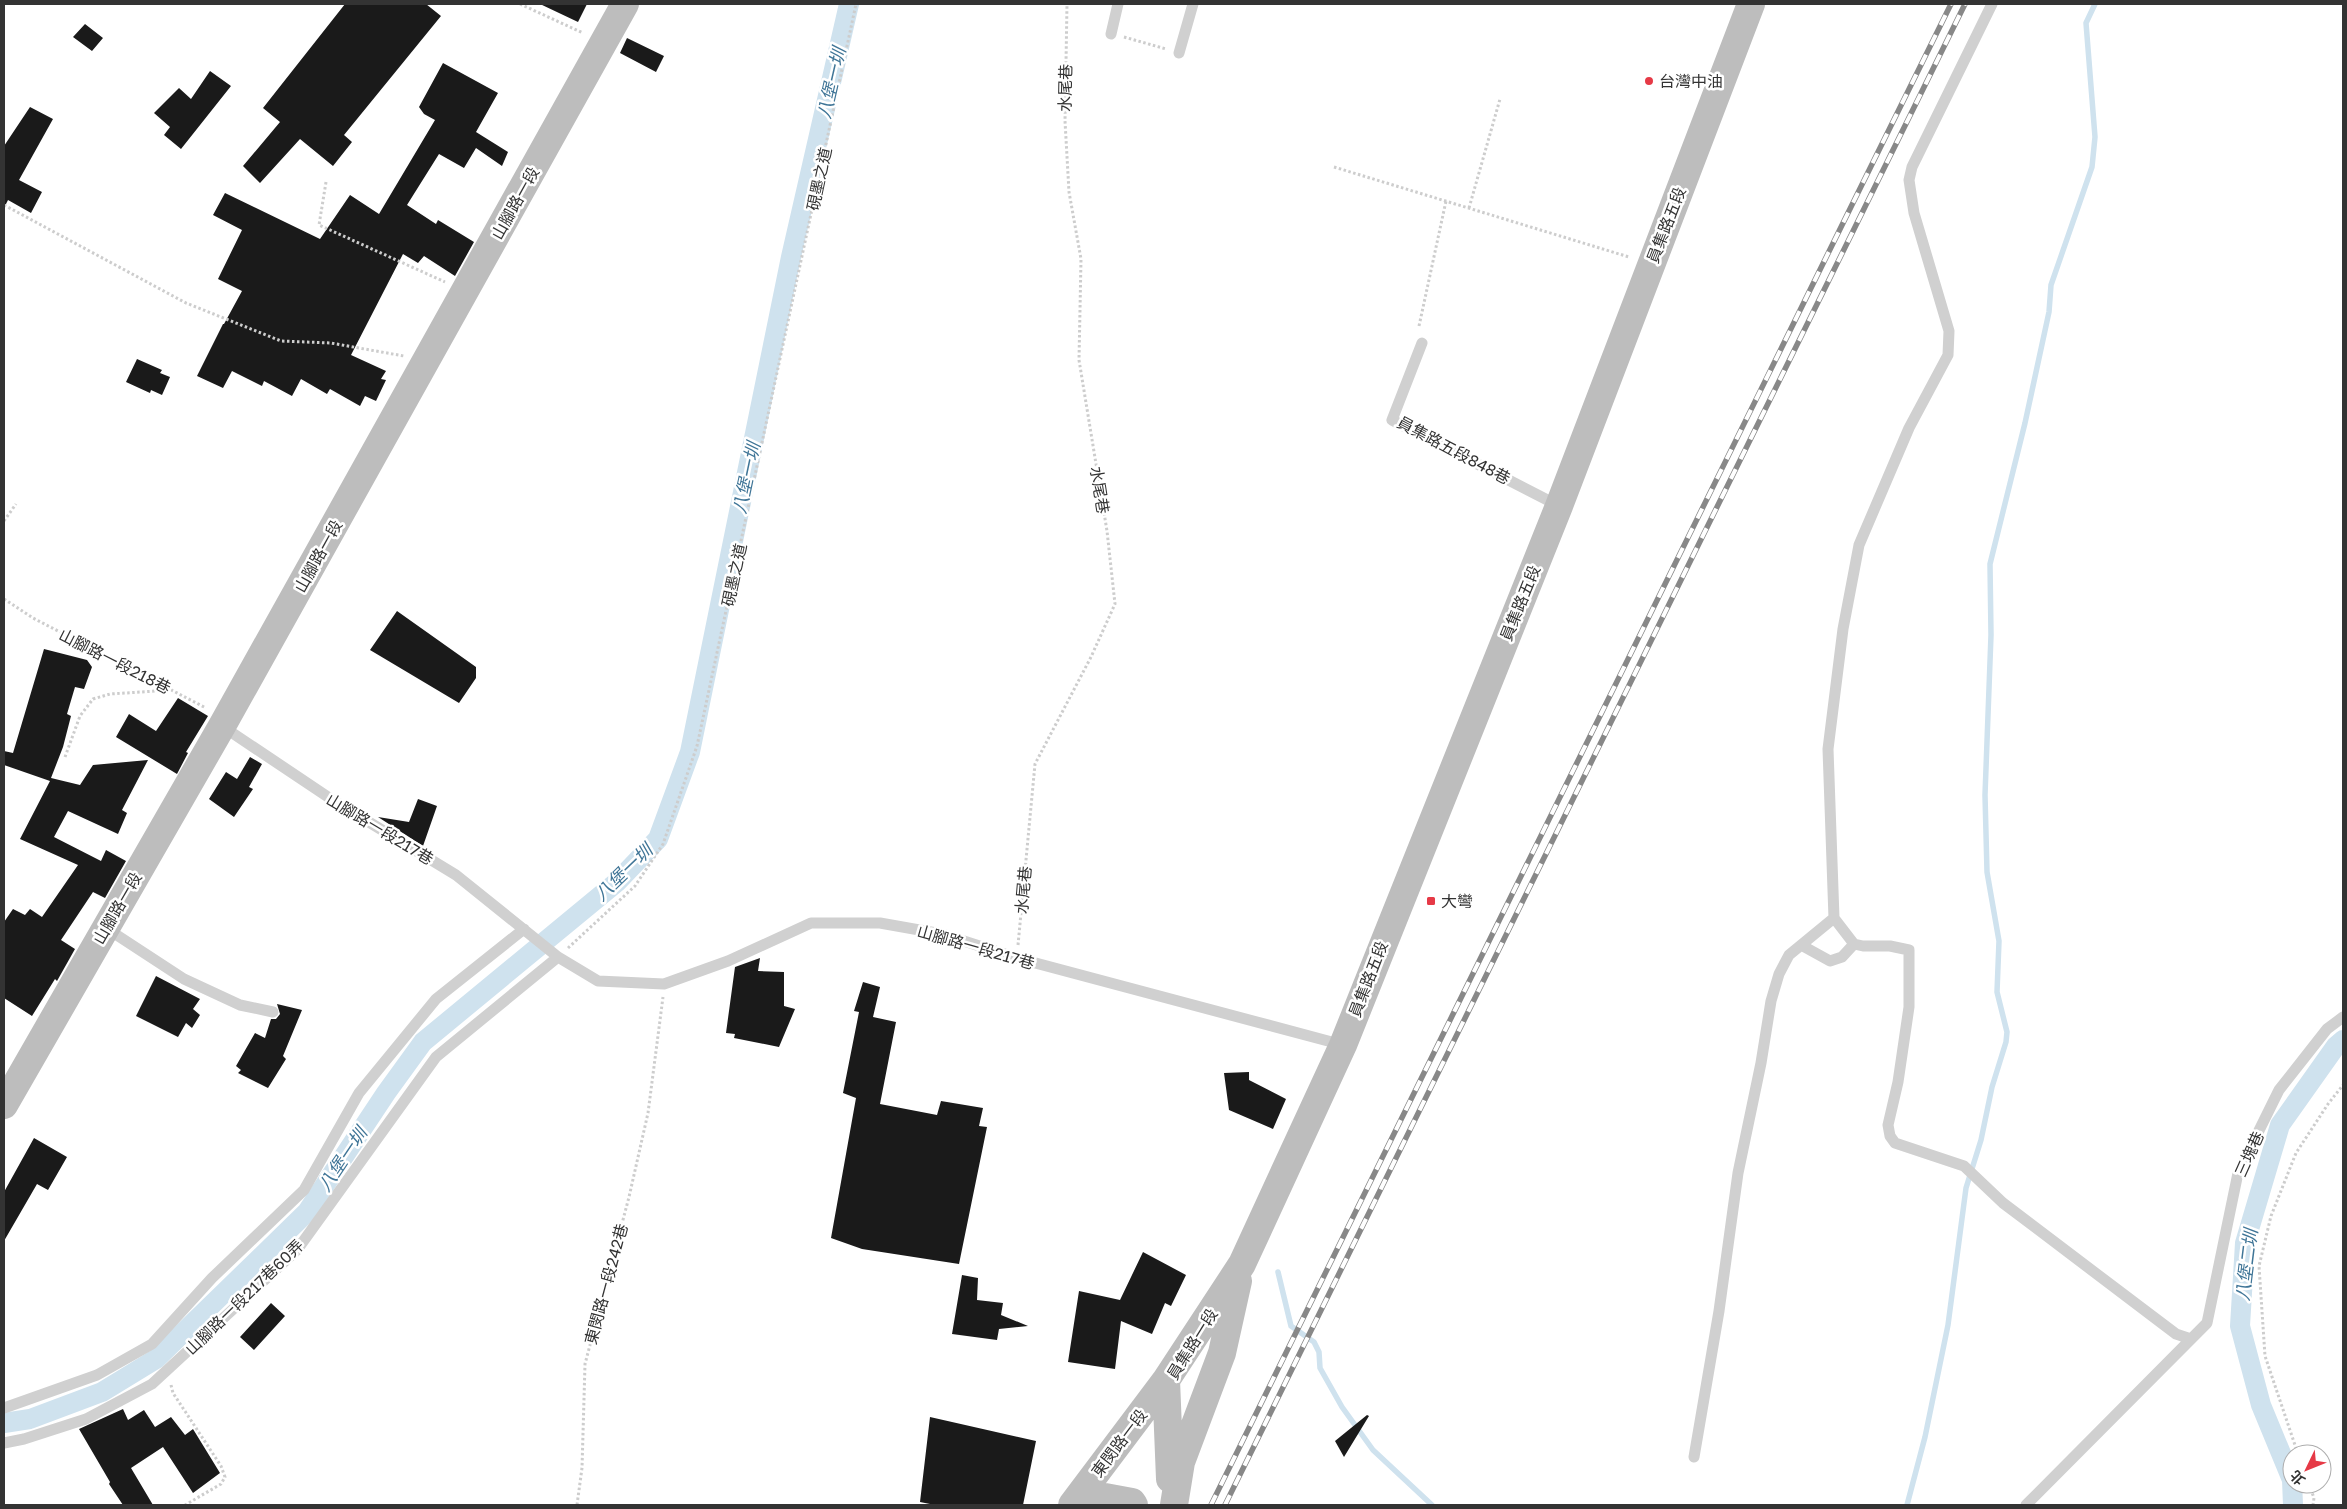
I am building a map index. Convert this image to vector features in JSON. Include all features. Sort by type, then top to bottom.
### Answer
[{"type":"main road","name":"山腳路一段","points":[[4,1105],[222,726],[625,4]]},
{"type":"main road","name":"員集路五段","points":[[1274,1196],[1343,1045],[1559,506],[1751,4]]},
{"type":"main road","name":"員集路一段","points":[[1172,1505],[1166,1380],[1242,1264],[1274,1196]]},
{"type":"main road","points":[[1172,1505],[1181,1462],[1222,1354],[1242,1264]]},
{"type":"main road","name":"東閔路一段","points":[[1074,1503],[1166,1380]]},
{"type":"main road","points":[[1074,1503],[1105,1497],[1132,1502],[1134,1505]]},
{"type":"lane","points":[[1111,34],[1118,4]]},
{"type":"lane","points":[[1179,53],[1193,4]]},
{"type":"lane","points":[[1992,4],[1912,167],[1909,180],[1914,213],[1949,331],[1948,355],[1909,428],[1859,545],[1843,629],[1828,749],[1834,918],[1854,944],[1890,946],[1909,950],[1909,1007],[1898,1082],[1888,1125],[1890,1136],[1895,1143],[1964,1166],[2003,1203],[2176,1334],[2191,1339]]},
{"type":"lane","name":"員集路五段848巷","points":[[1422,343],[1392,420],[1559,506]]},
{"type":"lane","name":"山腳路一段217巷","points":[[222,726],[330,799],[456,875],[558,957],[598,981],[664,984],[728,961],[811,923],[880,923],[942,934],[1017,958],[1343,1045]]},
{"type":"lane","points":[[1694,1457],[1719,1311],[1738,1173],[1761,1063],[1771,1001],[1779,974],[1789,955],[1834,918]]},
{"type":"lane","points":[[106,928],[184,979],[240,1005],[273,1012]]},
{"type":"lane","points":[[4,1408],[98,1375],[152,1344],[212,1278],[304,1190],[359,1093],[436,999],[524,929]]},
{"type":"lane","points":[[1801,945],[1830,961],[1842,958],[1854,944]]},
{"type":"lane","name":"山腳路一段217巷60弄","points":[[4,1443],[24,1439],[86,1419],[152,1384],[297,1250],[436,1057],[558,957]]},
{"type":"lane","name":"三塊巷","points":[[2026,1505],[2207,1323],[2238,1173],[2279,1090],[2328,1029],[2343,1017]]},
{"type":"path","points":[[520,4],[604,44]]},
{"type":"path","name":"硯墨之道","points":[[558,957],[635,886],[663,844],[697,746],[856,4]]},
{"type":"path","name":"水尾巷","points":[[1017,958],[1035,764],[1092,657],[1115,604],[1107,531],[1079,360],[1081,258],[1069,192],[1065,121],[1067,4]]},
{"type":"path","points":[[1111,34],[1179,53]]},
{"type":"path","points":[[1469,208],[1500,99]]},
{"type":"path","points":[[1334,166],[1651,264]]},
{"type":"path","points":[[326,182],[319,225],[465,292]]},
{"type":"path","points":[[1420,326],[1446,201]]},
{"type":"path","points":[[4,205],[186,303],[281,342],[331,343],[427,360]]},
{"type":"path","points":[[4,521],[16,504]]},
{"type":"path","name":"山腳路一段218巷","points":[[4,599],[33,618],[216,713],[222,726]]},
{"type":"path","points":[[65,757],[80,716],[93,699],[110,694],[172,690]]},
{"type":"path","name":"東閔路一段242巷","points":[[577,1505],[582,1468],[585,1364],[629,1197],[648,1113],[664,984]]},
{"type":"path","points":[[2295,1444],[2265,1356],[2260,1266],[2270,1216],[2296,1153],[2328,1104],[2343,1085]]},
{"type":"path","points":[[169,1369],[173,1393],[221,1466],[225,1478],[221,1484],[186,1505]]},
{"type":"building","points":[[345,4],[426,4],[441,16],[344,135],[352,142],[333,166],[300,139],[260,183],[243,166],[280,122],[263,108]]},
{"type":"building","points":[[540,4],[587,4],[578,22]]},
{"type":"building","points":[[85,24],[103,38],[92,51],[73,37]]},
{"type":"building","points":[[627,38],[664,56],[656,72],[620,53]]},
{"type":"building","points":[[443,63],[498,93],[476,132],[508,152],[502,166],[476,148],[464,168],[439,154],[407,205],[436,224],[438,220],[474,242],[455,276],[424,256],[418,263],[403,254],[351,355],[386,371],[381,379],[386,380],[376,401],[365,396],[360,406],[330,389],[327,394],[301,379],[292,396],[264,381],[262,386],[232,371],[223,388],[197,376],[242,291],[218,279],[242,230],[213,215],[225,193],[320,239],[350,195],[379,214],[435,120],[424,114],[419,107]]},
{"type":"building","points":[[210,71],[231,86],[181,149],[164,135],[170,127],[154,113],[179,88],[191,99]]},
{"type":"building","points":[[30,107],[53,119],[19,180],[42,192],[31,213],[8,200],[4,208],[4,146]]},
{"type":"building","points":[[137,359],[162,370],[160,373],[170,377],[162,395],[151,390],[150,393],[126,382]]},
{"type":"building","points":[[397,611],[476,667],[476,678],[459,703],[370,650]]},
{"type":"building","points":[[44,649],[87,660],[92,667],[84,689],[75,687],[67,714],[71,716],[63,747],[51,778],[80,785],[93,765],[148,760],[122,810],[127,813],[118,834],[68,811],[54,837],[101,861],[106,850],[126,861],[105,898],[93,892],[61,940],[75,949],[57,981],[55,979],[32,1016],[4,998],[4,922],[13,909],[25,915],[30,909],[42,917],[78,865],[20,839],[50,781],[4,765],[4,751],[13,753]]},
{"type":"building","points":[[178,698],[208,716],[186,752],[188,753],[177,774],[116,737],[129,714],[156,731]]},
{"type":"building","points":[[250,757],[262,764],[249,787],[253,789],[234,817],[209,799],[226,772],[237,779]]},
{"type":"building","points":[[418,799],[437,806],[423,846],[378,817],[409,822]]},
{"type":"building","points":[[760,958],[758,971],[784,972],[784,1006],[795,1009],[779,1047],[734,1038],[735,1034],[726,1033],[735,967]]},
{"type":"building","points":[[156,976],[200,999],[193,1009],[200,1015],[192,1028],[186,1023],[178,1037],[136,1016]]},
{"type":"building","points":[[863,982],[880,987],[873,1017],[896,1022],[880,1104],[937,1115],[941,1101],[983,1108],[979,1126],[987,1127],[959,1264],[862,1249],[831,1238],[856,1098],[843,1093],[859,1012],[854,1011]]},
{"type":"building","points":[[277,1004],[302,1010],[283,1056],[286,1059],[268,1088],[238,1073],[241,1070],[236,1066],[255,1033],[265,1038],[271,1019],[276,1019],[280,1014]]},
{"type":"building","points":[[1249,1072],[1249,1080],[1286,1099],[1273,1129],[1229,1110],[1224,1073]]},
{"type":"building","points":[[34,1138],[67,1157],[48,1190],[37,1184],[4,1241],[4,1192]]},
{"type":"building","points":[[1143,1252],[1186,1275],[1171,1306],[1165,1303],[1152,1334],[1121,1321],[1115,1369],[1068,1362],[1079,1291],[1120,1300]]},
{"type":"building","points":[[962,1275],[978,1278],[977,1300],[1003,1303],[1001,1315],[1028,1326],[999,1329],[997,1340],[952,1334]]},
{"type":"building","points":[[271,1303],[285,1316],[254,1350],[240,1337]]},
{"type":"building","points":[[123,1409],[128,1420],[144,1410],[155,1427],[171,1417],[185,1435],[193,1429],[220,1473],[193,1493],[163,1447],[131,1468],[153,1505],[123,1505],[109,1484],[110,1482],[79,1429]]},
{"type":"building","points":[[1367,1415],[1369,1416],[1344,1457],[1335,1441]]},
{"type":"building","points":[[930,1417],[1036,1441],[1023,1505],[935,1505],[920,1502]]},
{"type":"waterway","name":"八堡一圳","points":[[4,1423],[30,1419],[102,1392],[156,1359],[307,1212],[386,1093],[423,1042],[617,882],[658,839],[690,752],[791,257],[849,4]]},
{"type":"waterway","points":[[1907,1505],[1925,1437],[1948,1325],[1966,1188],[1981,1140],[1992,1087],[2006,1042],[2007,1032],[1997,992],[1999,941],[1987,872],[1985,795],[1991,635],[1990,564],[2025,423],[2049,312],[2051,285],[2092,167],[2095,137],[2086,23],[2095,4]]},
{"type":"waterway","name":"八堡二圳","points":[[2293,1505],[2292,1480],[2261,1405],[2240,1326],[2245,1243],[2280,1125],[2336,1046],[2343,1040]]},
{"type":"waterway","points":[[1278,1272],[1291,1326],[1314,1342],[1319,1352],[1320,1368],[1342,1407],[1373,1450],[1432,1505]]},
{"type":"railway","points":[[1211,1505],[1951,4]]},
{"type":"railway","points":[[1225,1505],[1965,4]]},
{"type":"place","name":"台灣中油","points":[[1649,81]]},
{"type":"place","name":"大彎","points":[[1431,901]]}]
